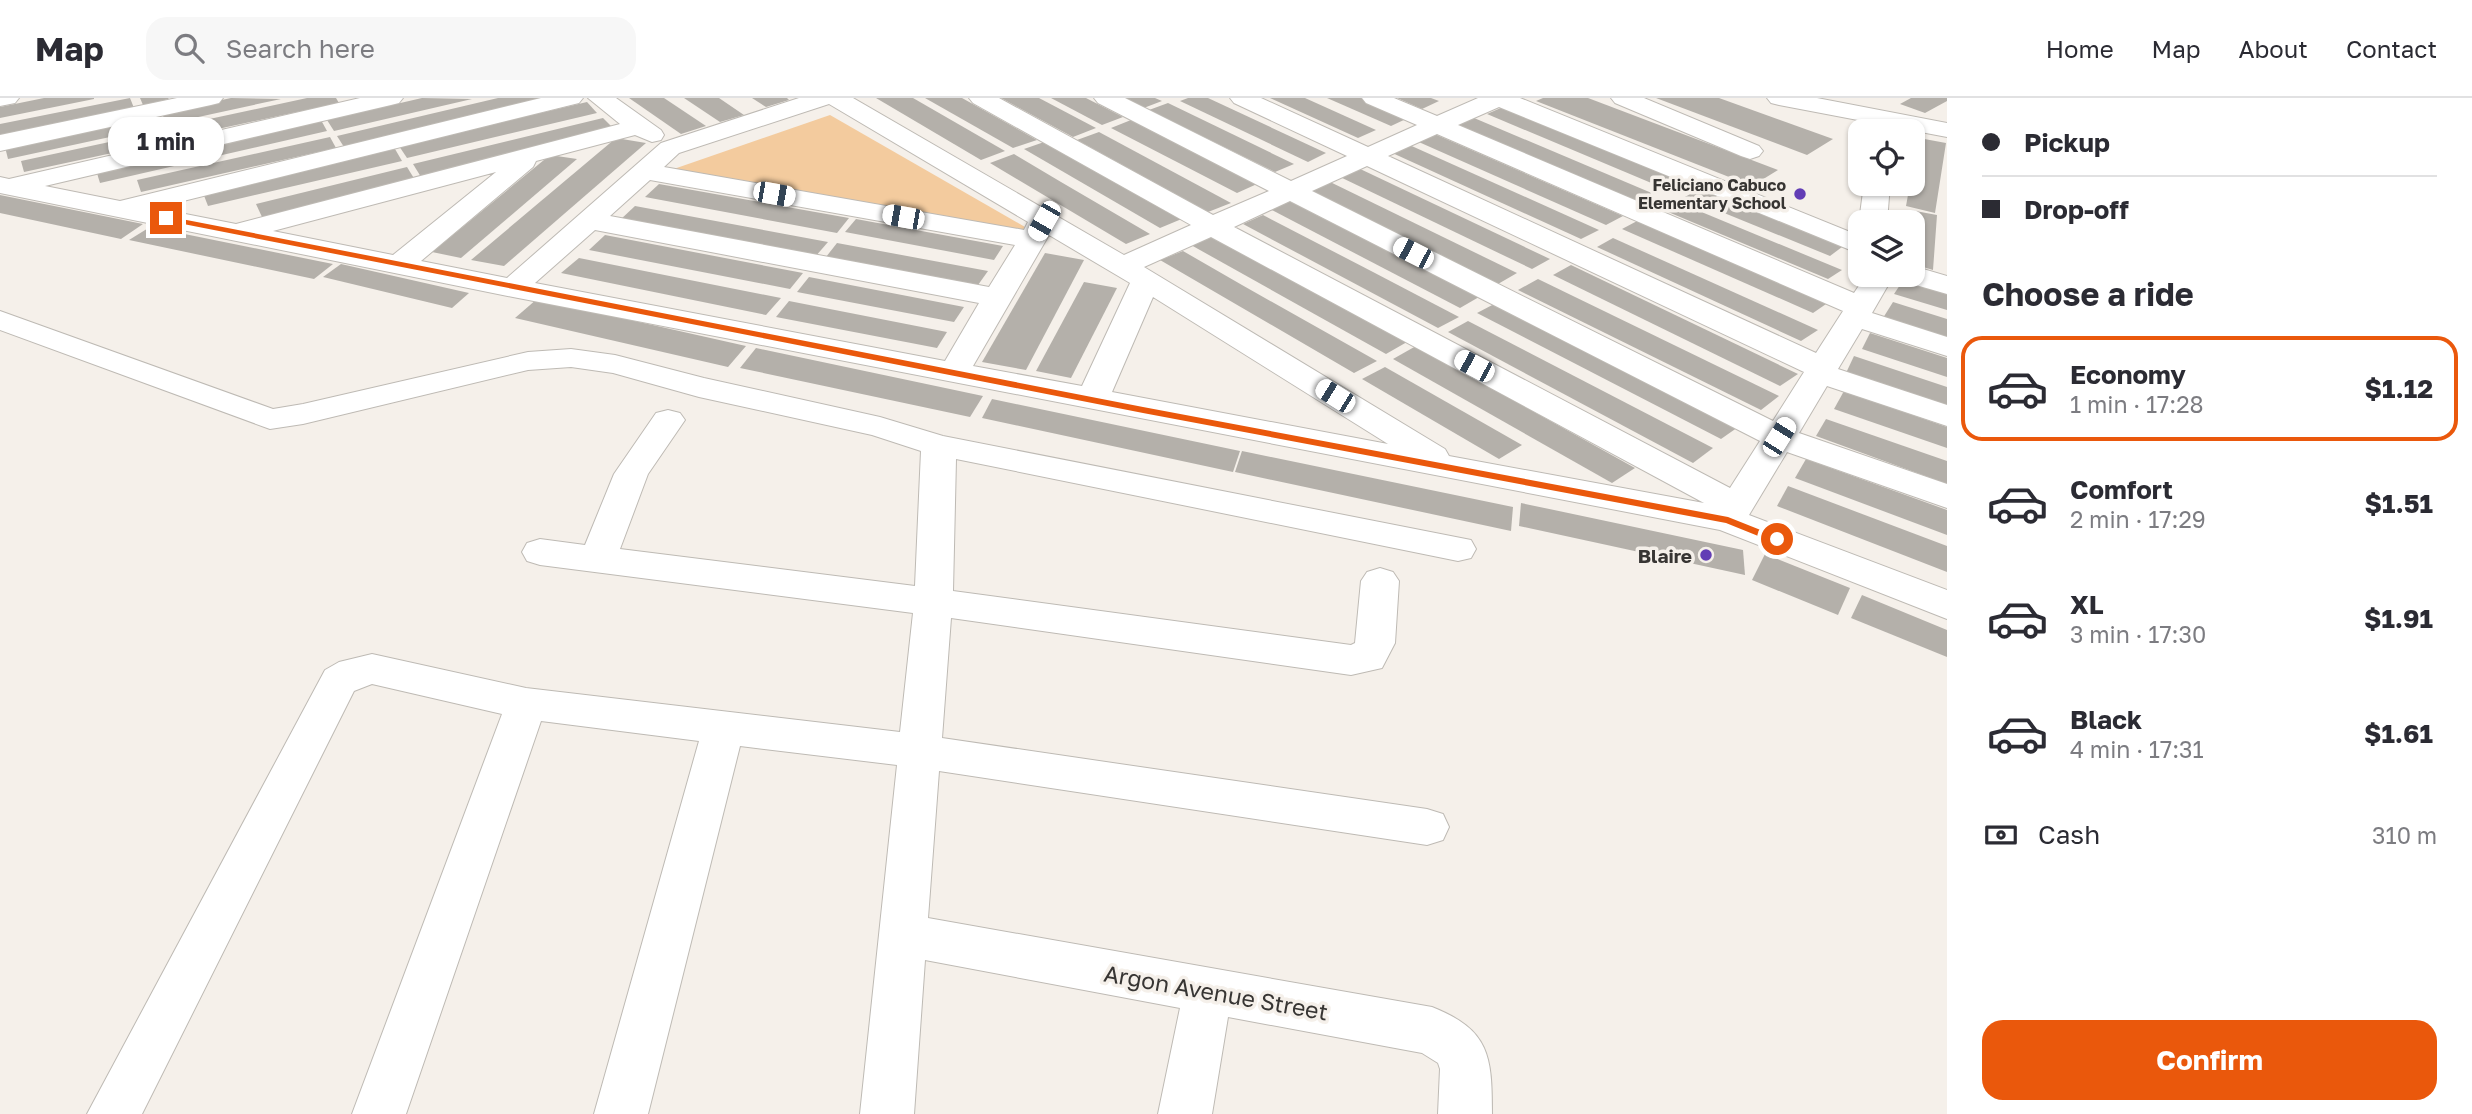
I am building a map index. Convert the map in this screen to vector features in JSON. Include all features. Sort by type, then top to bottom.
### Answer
[{"type":"street","points":[[0,99],[7,98]]},
{"type":"street","points":[[0,143],[211,98]]},
{"type":"street","points":[[4,186],[391,98]]},
{"type":"street","points":[[118,209],[571,98]]},
{"type":"street","points":[[600,98],[670,148]]},
{"type":"street","points":[[735,98],[764,117]]},
{"type":"street","points":[[513,288],[670,148],[823,98]]},
{"type":"street","points":[[836,98],[1038,230],[1135,273],[1453,469]]},
{"type":"street","points":[[981,98],[1732,513],[1947,606]]},
{"type":"street","points":[[1105,98],[1779,437],[1947,497]]},
{"type":"street","points":[[1241,98],[1821,370],[1947,416]]},
{"type":"street","points":[[1374,98],[1857,312],[1947,347]]},
{"type":"street","points":[[1092,400],[1135,273],[1212,226],[1498,98],[1848,241]]},
{"type":"street","points":[[1623,98],[1750,151]]},
{"type":"street","points":[[1779,98],[1820,102],[1867,119]]},
{"type":"street","points":[[237,233],[640,127]]},
{"type":"street","points":[[399,265],[533,154]]},
{"type":"street","points":[[644,171],[1038,230]]},
{"type":"street","points":[[4,186],[513,288],[1453,469],[1732,513]]},
{"type":"street","points":[[588,220],[998,298]]},
{"type":"street","points":[[953,373],[1038,230]]},
{"type":"street","points":[[1925,279],[1947,285]]},
{"type":"street","points":[[1732,513],[1873,287]]},
{"type":"street","points":[[0,320],[270,419],[303,414],[528,361],[571,358],[615,364],[699,387],[880,427],[937,445],[1458,549]]},
{"type":"street","points":[[598,559],[631,474],[668,420]]},
{"type":"street","points":[[887,1114],[933,602],[939,464],[937,445]]},
{"type":"street","points":[[540,552],[933,602],[1351,660],[1368,658],[1375,643],[1380,580]]},
{"type":"street","points":[[114,1114],[339,681],[353,673],[372,669],[526,704],[920,751],[1427,827]]},
{"type":"street","points":[[379,1114],[526,704]]},
{"type":"street","points":[[621,1114],[724,728]]},
{"type":"street","name":"Argon Avenue Street","points":[[903,935],[1432,1031],[1457,1047],[1466,1069],[1465,1114]]},
{"type":"street","points":[[1185,1114],[1208,990]]},
{"type":"shaded area","points":[[830,115],[1025,227],[1019,234],[668,171]]},
{"type":"building","points":[[44,98],[94,99],[0,118],[0,107]]},
{"type":"building","points":[[130,98],[134,108],[0,136],[0,124]]},
{"type":"building","points":[[140,98],[168,98],[169,99],[143,105]]},
{"type":"building","points":[[231,98],[281,99],[166,124],[162,113]]},
{"type":"building","points":[[307,98],[336,98],[339,103],[176,138],[172,127]]},
{"type":"building","points":[[422,98],[472,99],[334,131],[327,120]]},
{"type":"building","points":[[498,98],[547,98],[344,147],[337,136]]},
{"type":"building","points":[[629,98],[664,98],[706,126],[681,134]]},
{"type":"building","points":[[684,98],[719,98],[744,115],[720,122]]},
{"type":"building","points":[[752,98],[787,98],[789,100],[766,107]]},
{"type":"building","points":[[876,98],[913,98],[1005,151],[981,160]]},
{"type":"building","points":[[925,98],[962,98],[1037,140],[1013,148]]},
{"type":"building","points":[[1001,98],[1039,98],[1096,128],[1073,137]]},
{"type":"building","points":[[1051,98],[1086,98],[1123,117],[1102,125]]},
{"type":"building","points":[[1120,98],[1155,98],[1162,101],[1141,109]]},
{"type":"building","points":[[1188,98],[1208,98],[1326,153],[1308,162],[1180,101]]},
{"type":"building","points":[[1270,98],[1305,98],[1376,130],[1358,138]]},
{"type":"building","points":[[1327,98],[1362,98],[1408,118],[1391,126]]},
{"type":"building","points":[[1397,98],[1431,98],[1439,101],[1422,109]]},
{"type":"building","points":[[1543,98],[1588,98],[1778,170],[1752,186],[1536,101]]},
{"type":"building","points":[[1656,98],[1719,98],[1833,139],[1807,155]]},
{"type":"building","points":[[1911,98],[1947,98],[1947,101],[1925,113],[1900,104]]},
{"type":"building","points":[[587,102],[597,113],[407,158],[399,146]]},
{"type":"building","points":[[1168,103],[1294,164],[1275,172],[1149,110]]},
{"type":"building","points":[[1503,107],[1684,181],[1668,190],[1487,114]]},
{"type":"building","points":[[157,114],[161,126],[8,159],[5,147]]},
{"type":"building","points":[[1467,115],[1654,194],[1638,203],[1450,123]]},
{"type":"building","points":[[603,118],[614,129],[421,177],[413,164]]},
{"type":"building","points":[[321,120],[327,131],[100,183],[96,170]]},
{"type":"building","points":[[1131,120],[1257,184],[1237,193],[1111,128]]},
{"type":"building","points":[[165,130],[168,141],[24,172],[21,161]]},
{"type":"building","points":[[1099,132],[1231,203],[1208,212],[1077,140]]},
{"type":"building","points":[[1430,132],[1623,216],[1606,225],[1412,139]]},
{"type":"building","points":[[330,137],[336,148],[141,192],[137,180]]},
{"type":"building","points":[[616,138],[646,143],[504,266],[471,260]]},
{"type":"building","points":[[1925,139],[1946,143],[1935,213],[1906,206],[1908,196],[1925,196]]},
{"type":"building","points":[[1047,141],[1184,218],[1160,228],[1024,149]]},
{"type":"building","points":[[1405,143],[1599,230],[1581,239],[1388,151]]},
{"type":"building","points":[[395,149],[402,161],[208,206],[203,193]]},
{"type":"building","points":[[1014,154],[1150,234],[1126,244],[990,163]]},
{"type":"building","points":[[550,155],[577,159],[461,258],[432,252]]},
{"type":"building","points":[[407,167],[415,180],[262,217],[256,204]]},
{"type":"building","points":[[1356,167],[1550,259],[1532,269],[1338,176]]},
{"type":"building","points":[[1324,179],[1517,273],[1498,284],[1305,188]]},
{"type":"building","points":[[659,184],[849,218],[837,233],[645,197]]},
{"type":"building","points":[[1699,189],[1842,247],[1830,256],[1685,197]]},
{"type":"building","points":[[0,195],[143,224],[121,239],[0,213]]},
{"type":"building","points":[[1285,199],[1479,297],[1460,308],[1266,207]]},
{"type":"building","points":[[1675,201],[1842,270],[1828,279],[1661,209]]},
{"type":"building","points":[[635,206],[828,242],[815,257],[620,220]]},
{"type":"building","points":[[1925,213],[1937,215],[1933,270],[1925,268]]},
{"type":"building","points":[[1263,215],[1459,317],[1438,328],[1243,224]]},
{"type":"building","points":[[856,219],[1003,246],[994,260],[845,232]]},
{"type":"building","points":[[1639,220],[1829,302],[1813,313],[1622,229]]},
{"type":"building","points":[[150,227],[333,264],[314,279],[129,240]]},
{"type":"building","points":[[605,235],[803,273],[790,289],[589,250]]},
{"type":"building","points":[[1213,235],[1407,342],[1386,354],[1191,245]]},
{"type":"building","points":[[1613,238],[1818,330],[1801,341],[1597,247]]},
{"type":"building","points":[[837,243],[988,271],[978,285],[826,257]]},
{"type":"building","points":[[1183,251],[1377,361],[1354,373],[1160,260]]},
{"type":"building","points":[[1045,253],[1084,260],[1026,370],[982,362]]},
{"type":"building","points":[[579,258],[781,298],[766,315],[561,273]]},
{"type":"building","points":[[341,264],[469,293],[452,308],[323,277]]},
{"type":"building","points":[[1571,265],[1798,374],[1780,386],[1553,275]]},
{"type":"building","points":[[809,277],[964,307],[954,322],[797,292]]},
{"type":"building","points":[[1538,279],[1779,396],[1761,410],[1518,290]]},
{"type":"building","points":[[1084,282],[1117,288],[1071,378],[1036,371]]},
{"type":"building","points":[[1925,285],[1947,292],[1947,310],[1894,294],[1899,287]]},
{"type":"building","points":[[537,299],[746,346],[728,367],[515,318]]},
{"type":"building","points":[[789,301],[947,332],[937,348],[776,317]]},
{"type":"building","points":[[1498,302],[1741,425],[1721,439],[1477,313]]},
{"type":"building","points":[[1893,302],[1947,319],[1947,339],[1883,318]]},
{"type":"building","points":[[1468,321],[1713,448],[1693,463],[1448,332]]},
{"type":"building","points":[[1870,333],[1947,358],[1947,377],[1862,349]]},
{"type":"building","points":[[1416,346],[1635,468],[1612,483],[1393,359]]},
{"type":"building","points":[[756,348],[983,396],[970,417],[740,368]]},
{"type":"building","points":[[1854,356],[1947,387],[1947,407],[1846,373]]},
{"type":"building","points":[[1385,367],[1522,445],[1499,459],[1362,379]]},
{"type":"building","points":[[1844,391],[1947,427],[1947,448],[1834,409]]},
{"type":"building","points":[[992,399],[1240,451],[1233,472],[982,418]]},
{"type":"building","points":[[1826,419],[1947,461],[1947,484],[1816,436]]},
{"type":"building","points":[[1242,451],[1513,507],[1511,531],[1235,472]]},
{"type":"building","points":[[1806,459],[1947,510],[1947,535],[1795,478]]},
{"type":"building","points":[[1788,486],[1947,546],[1947,572],[1777,506]]},
{"type":"building","points":[[1521,503],[1743,550],[1745,575],[1519,526]]},
{"type":"building","points":[[1765,554],[1850,588],[1838,615],[1752,580]]},
{"type":"building","points":[[1862,595],[1947,630],[1947,657],[1851,618]]},
{"type":"place","name":"Feliciano Cabuco Elementary School","points":[[1800,194]]},
{"type":"place","name":"Blaire","points":[[1706,555]]},
{"type":"route","points":[[166,218],[1143,410],[1728,520],[1777,539]]}]
